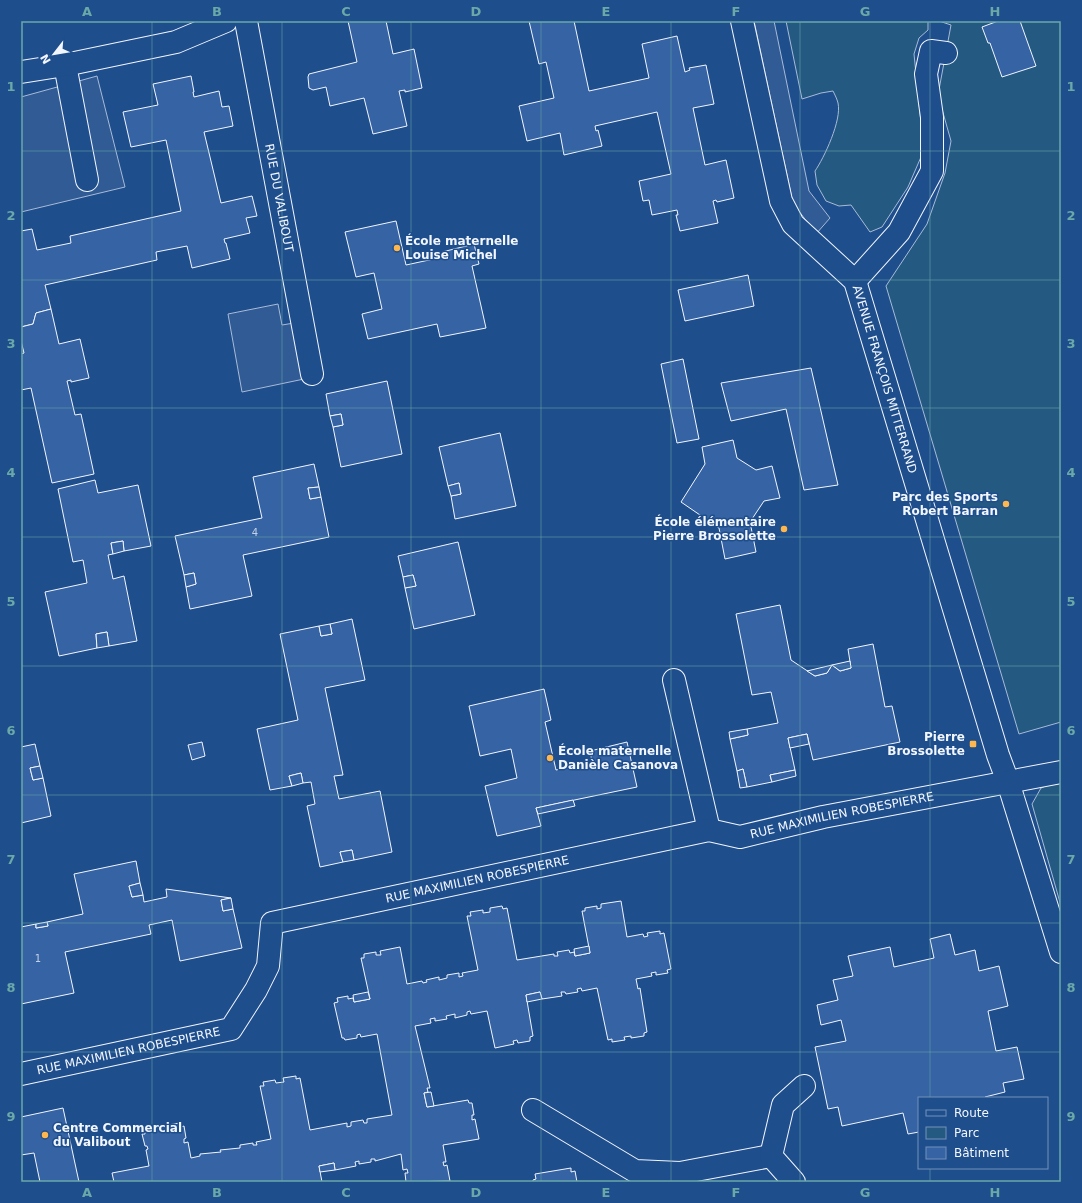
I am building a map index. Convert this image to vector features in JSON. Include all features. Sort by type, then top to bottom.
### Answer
[{"type":"street","points":[[21,72],[66,65],[176,42],[226,21]]},
{"type":"street","name":"RUE DU VALIBOUT","points":[[246,21],[312,374]]},
{"type":"street","name":"AVENUE FRANÇOIS MITTERRAND","points":[[742,21],[781,202],[793,224],[855,281],[998,755],[1008,782],[1061,952]]},
{"type":"street","points":[[855,281],[899,232],[932,171],[932,117],[926,74],[931,51],[946,53]]},
{"type":"street","points":[[66,65],[87,180]]},
{"type":"street","points":[[674,680],[709,830]]},
{"type":"street","points":[[1008,782],[1061,772]]},
{"type":"street","name":"RUE MAXIMILIEN ROBESPIERRE","points":[[21,1074],[230,1029],[256,990],[268,966],[272,923],[709,830],[740,837],[823,817],[1008,782]]},
{"type":"street","points":[[771,1156],[783,1104],[804,1086]]},
{"type":"street","points":[[533,1110],[635,1171],[680,1173],[771,1156]]},
{"type":"street","points":[[771,1156],[794,1182]]},
{"type":"green space","points":[[786,21],[928,21],[928,30],[919,38],[914,54],[921,123],[921,157],[908,187],[882,227],[870,232],[851,205],[839,206],[826,201],[817,185],[815,171],[823,157],[835,129],[839,110],[838,103],[833,91],[802,99]]},
{"type":"green space","name":"Parc des Sports Robert Barran","points":[[939,21],[1061,21],[1061,722],[1019,734],[886,286],[927,224],[945,173],[951,141],[938,95],[951,25]]},
{"type":"green space","points":[[1057,781],[1061,781],[1061,906],[1032,804],[1041,788]]},
{"type":"shaded area","points":[[754,21],[774,21],[809,191],[830,218],[816,234],[793,203]]},
{"type":"shaded area","points":[[97,76],[125,187],[21,212],[21,97]]},
{"type":"shaded area","points":[[278,304],[282,325],[294,323],[304,379],[242,392],[228,314]]},
{"type":"building","points":[[348,21],[386,21],[393,54],[414,49],[422,88],[405,92],[405,90],[399,91],[407,126],[373,134],[364,98],[330,106],[326,87],[313,90],[309,88],[309,74],[357,62]]},
{"type":"building","points":[[529,21],[574,21],[589,91],[649,78],[642,44],[677,36],[685,72],[690,70],[689,68],[706,65],[714,104],[693,108],[705,165],[726,160],[734,198],[717,202],[716,200],[713,201],[718,223],[680,231],[676,215],[678,215],[677,210],[652,215],[649,200],[643,201],[639,181],[671,174],[657,112],[595,126],[596,131],[598,130],[602,146],[564,155],[560,133],[527,141],[519,106],[554,98],[546,62],[539,64]]},
{"type":"building","points":[[998,21],[1020,21],[1036,66],[1002,77],[990,43],[988,43],[982,27]]},
{"type":"building","points":[[191,76],[194,97],[219,91],[222,107],[229,106],[233,126],[204,132],[221,203],[252,196],[257,216],[246,218],[250,233],[224,239],[230,259],[192,268],[187,246],[156,252],[157,260],[45,285],[51,309],[36,313],[33,324],[21,327],[21,231],[32,229],[37,250],[71,243],[70,236],[181,211],[166,140],[131,147],[123,112],[158,105],[153,84]]},
{"type":"building","points":[[396,221],[406,265],[443,257],[442,252],[474,244],[479,264],[472,266],[486,328],[440,337],[437,324],[368,339],[362,314],[382,309],[374,273],[356,277],[345,232]]},
{"type":"building","points":[[748,275],[754,306],[685,321],[678,290]]},
{"type":"building","points":[[51,309],[59,344],[80,339],[89,378],[71,382],[71,380],[67,381],[75,415],[81,414],[94,474],[52,483],[31,388],[21,390],[21,354],[24,353],[21,341],[21,327],[33,324],[36,313]]},
{"type":"building","points":[[683,359],[699,439],[677,443],[661,364]]},
{"type":"building","points":[[811,368],[838,485],[804,490],[786,409],[731,421],[721,383]]},
{"type":"building","points":[[387,381],[402,454],[341,467],[333,427],[343,425],[341,414],[330,416],[326,394]]},
{"type":"building","points":[[341,414],[343,425],[333,427],[330,416]]},
{"type":"building","points":[[500,433],[516,506],[455,519],[451,496],[461,494],[459,483],[448,486],[439,447]]},
{"type":"building","points":[[733,440],[737,458],[756,470],[772,466],[780,498],[764,501],[750,522],[756,552],[725,559],[719,528],[681,502],[705,464],[702,447]]},
{"type":"building","points":[[314,464],[319,487],[308,488],[310,499],[321,497],[329,537],[243,555],[252,596],[190,609],[186,587],[196,584],[194,573],[184,575],[175,536],[262,518],[253,477]]},
{"type":"building","points":[[95,480],[98,493],[138,485],[151,546],[124,551],[123,541],[111,543],[113,554],[108,555],[113,579],[124,576],[137,641],[109,646],[107,632],[96,634],[97,648],[59,656],[45,592],[87,583],[83,560],[73,562],[58,489]]},
{"type":"building","points":[[459,483],[461,494],[451,496],[448,486]]},
{"type":"building","points":[[319,487],[321,497],[310,499],[308,488]]},
{"type":"building","points":[[123,541],[124,551],[113,554],[111,543]]},
{"type":"building","points":[[458,542],[475,615],[414,629],[405,588],[416,586],[413,575],[403,577],[398,556]]},
{"type":"building","points":[[194,573],[196,584],[186,587],[184,575]]},
{"type":"building","points":[[413,575],[416,586],[405,588],[403,577]]},
{"type":"building","points":[[780,605],[791,660],[815,676],[827,673],[832,665],[840,671],[851,668],[848,649],[873,644],[885,707],[892,706],[900,742],[813,760],[807,734],[788,738],[795,770],[770,775],[772,782],[747,787],[743,769],[737,771],[730,739],[748,735],[747,729],[778,723],[771,692],[752,695],[736,614]]},
{"type":"building","points":[[352,619],[365,680],[325,688],[343,775],[334,776],[339,799],[380,791],[392,852],[354,860],[352,850],[340,852],[343,862],[320,867],[307,806],[315,804],[311,782],[303,783],[301,773],[289,776],[292,786],[270,790],[257,729],[298,720],[280,634],[319,626],[321,636],[332,634],[330,624]]},
{"type":"building","points":[[330,624],[332,634],[321,636],[319,626]]},
{"type":"building","points":[[107,632],[109,646],[97,648],[96,634]]},
{"type":"building","points":[[850,661],[851,668],[840,671],[832,665]]},
{"type":"building","points":[[832,665],[827,673],[815,676],[807,671]]},
{"type":"building","points":[[544,689],[551,720],[545,722],[556,770],[592,762],[590,751],[627,742],[637,787],[536,808],[541,826],[497,836],[485,786],[517,778],[511,749],[480,756],[469,706]]},
{"type":"building","points":[[747,729],[748,735],[730,739],[729,732]]},
{"type":"building","points":[[807,734],[809,744],[790,748],[788,738]]},
{"type":"building","points":[[202,742],[205,756],[192,760],[188,745]]},
{"type":"building","points":[[35,744],[40,766],[30,768],[33,780],[43,778],[51,816],[21,823],[21,747]]},
{"type":"building","points":[[40,766],[43,778],[33,780],[30,768]]},
{"type":"building","points":[[743,769],[747,787],[740,788],[737,771]]},
{"type":"building","points":[[795,770],[796,776],[772,782],[770,775]]},
{"type":"building","points":[[301,773],[303,783],[292,786],[289,776]]},
{"type":"building","points":[[573,800],[575,806],[538,814],[536,808]]},
{"type":"building","points":[[352,850],[354,860],[343,862],[340,852]]},
{"type":"building","points":[[136,861],[140,883],[129,886],[132,897],[143,895],[144,902],[167,897],[166,889],[231,898],[221,900],[223,911],[233,909],[242,948],[180,961],[172,920],[149,925],[151,934],[65,952],[74,993],[21,1004],[21,927],[36,924],[36,928],[48,926],[47,922],[83,914],[74,874]]},
{"type":"building","points":[[140,883],[143,895],[132,897],[129,886]]},
{"type":"building","points":[[231,898],[233,909],[223,911],[221,900]]},
{"type":"building","points":[[621,901],[627,937],[643,934],[644,937],[648,936],[647,933],[660,931],[660,934],[664,933],[671,969],[667,970],[668,973],[656,975],[656,972],[651,973],[652,976],[636,979],[638,989],[640,988],[647,1032],[644,1033],[644,1036],[631,1038],[631,1036],[624,1037],[625,1040],[612,1042],[612,1039],[608,1040],[597,988],[582,991],[581,988],[577,989],[578,992],[566,994],[565,992],[561,992],[562,996],[542,999],[540,992],[526,995],[533,1036],[530,1037],[530,1041],[518,1043],[517,1040],[513,1041],[514,1044],[495,1048],[487,1011],[471,1014],[470,1011],[467,1012],[467,1015],[455,1018],[455,1014],[446,1016],[447,1019],[435,1021],[435,1018],[430,1019],[431,1023],[415,1026],[430,1088],[427,1088],[428,1092],[424,1093],[427,1107],[468,1100],[469,1103],[472,1103],[474,1115],[472,1115],[472,1120],[475,1119],[479,1139],[443,1145],[446,1162],[443,1162],[444,1166],[447,1165],[450,1181],[406,1182],[405,1173],[408,1173],[407,1169],[403,1170],[401,1154],[375,1161],[375,1159],[371,1159],[371,1162],[359,1164],[359,1161],[355,1162],[356,1166],[335,1170],[334,1163],[319,1166],[322,1182],[114,1182],[112,1173],[149,1166],[146,1150],[148,1149],[147,1146],[145,1146],[142,1134],[145,1134],[144,1129],[180,1123],[181,1127],[184,1126],[186,1138],[184,1139],[184,1143],[188,1142],[191,1158],[200,1156],[200,1154],[240,1148],[240,1145],[253,1143],[253,1145],[257,1145],[256,1142],[271,1139],[260,1086],[264,1086],[263,1082],[275,1080],[276,1083],[284,1082],[283,1078],[296,1076],[296,1079],[300,1078],[310,1130],[347,1123],[347,1127],[351,1126],[351,1122],[363,1120],[364,1123],[367,1123],[367,1119],[392,1115],[377,1034],[361,1037],[360,1034],[357,1035],[357,1038],[345,1040],[342,1038],[334,1003],[338,1002],[337,998],[348,996],[348,999],[353,998],[354,1002],[370,999],[361,958],[364,958],[364,954],[376,952],[376,955],[381,955],[380,951],[400,947],[407,984],[422,981],[423,983],[427,982],[426,980],[439,977],[439,980],[447,978],[447,975],[459,973],[459,977],[463,976],[462,973],[478,970],[467,916],[471,916],[470,912],[483,910],[483,913],[490,912],[490,908],[502,906],[503,909],[507,908],[517,960],[554,954],[554,956],[558,956],[557,952],[569,950],[570,953],[574,952],[575,956],[590,953],[582,911],[585,911],[585,908],[597,906],[597,909],[601,908],[601,904]]},
{"type":"building","points":[[47,922],[48,926],[36,928],[36,924]]},
{"type":"building","points":[[950,934],[955,955],[975,950],[979,971],[999,966],[1008,1006],[988,1011],[996,1051],[1017,1047],[1024,1079],[1003,1083],[1005,1092],[985,1097],[918,1097],[918,1132],[908,1134],[903,1113],[842,1126],[838,1107],[828,1109],[815,1047],[846,1041],[841,1020],[821,1025],[817,1005],[838,1000],[833,980],[853,976],[848,956],[890,947],[894,967],[934,958],[930,939]]},
{"type":"building","points":[[589,946],[590,953],[575,956],[574,949]]},
{"type":"building","points":[[368,992],[370,999],[354,1002],[353,995]]},
{"type":"building","points":[[540,992],[542,999],[527,1002],[526,995]]},
{"type":"building","points":[[431,1092],[434,1106],[427,1107],[424,1093]]},
{"type":"building","name":"Centre Commercial du Valibout","points":[[63,1108],[79,1182],[40,1182],[34,1153],[21,1155],[21,1117]]},
{"type":"building","points":[[334,1163],[335,1170],[320,1172],[319,1166]]},
{"type":"building","points":[[571,1168],[571,1172],[575,1171],[577,1182],[533,1182],[533,1180],[536,1179],[535,1174]]},
{"type":"place","name":"École maternelle Louise Michel","points":[[397,248]]},
{"type":"place","name":"Parc des Sports Robert Barran","points":[[1006,504]]},
{"type":"place","name":"École élémentaire Pierre Brossolette","points":[[784,529]]},
{"type":"place","name":"Pierre Brossolette","points":[[973,744]]},
{"type":"place","name":"École maternelle Danièle Casanova","points":[[550,758]]},
{"type":"place","name":"Centre Commercial du Valibout","points":[[45,1135]]}]
